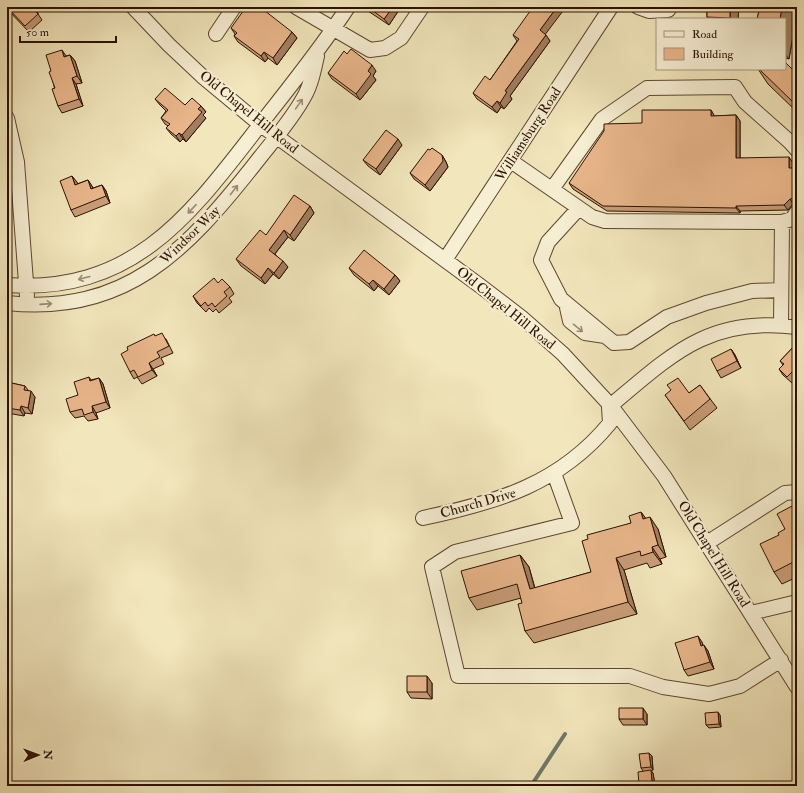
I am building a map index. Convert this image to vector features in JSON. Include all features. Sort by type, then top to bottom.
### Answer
[{"type":"street","name":"Old Chapel Hill Road","points":[[133,7],[191,66],[261,125],[527,322],[563,354],[611,406],[664,476],[797,687]]},
{"type":"street","points":[[216,34],[234,7]]},
{"type":"street","points":[[296,7],[333,30],[370,50],[385,48],[401,38],[422,7]]},
{"type":"street","name":"Windsor Way","points":[[7,285],[26,287],[64,283],[90,276],[120,265],[149,248],[176,226],[203,198],[261,125],[318,52],[348,7]]},
{"type":"street","name":"Williamsburg Road","points":[[445,260],[511,161],[610,7]]},
{"type":"street","points":[[638,7],[649,11],[668,10],[670,7]]},
{"type":"street","name":"Windsor Way","points":[[7,303],[27,306],[67,303],[96,296],[128,284],[158,266],[188,241],[218,210],[276,136],[304,96],[312,79],[318,52]]},
{"type":"street","points":[[552,189],[602,119],[647,88],[735,87],[745,102],[797,150]]},
{"type":"street","points":[[7,118],[17,162],[27,306]]},
{"type":"street","points":[[511,161],[597,220],[782,222],[792,219],[797,212]]},
{"type":"street","points":[[579,208],[548,242],[541,260],[561,299],[614,343],[629,342],[667,317],[706,303],[752,291],[780,290]]},
{"type":"street","points":[[781,325],[780,290],[782,222]]},
{"type":"street","points":[[611,406],[658,365],[696,340],[727,330],[749,326],[781,325],[797,327]]},
{"type":"street","name":"Church Drive","points":[[423,518],[496,500],[513,494],[554,473],[598,437],[607,427],[610,423],[609,407],[611,406]]},
{"type":"street","points":[[554,473],[572,523],[455,552],[432,567],[458,676],[630,676],[663,687],[709,694],[740,686],[780,660]]},
{"type":"street","points":[[707,543],[785,493],[797,492]]},
{"type":"street","points":[[751,613],[797,602]]},
{"type":"building","points":[[7,7],[34,7],[34,10],[38,14],[25,26]]},
{"type":"building","points":[[246,7],[260,7],[292,32],[273,58],[264,52],[261,56],[234,36],[237,33],[231,28]]},
{"type":"building","points":[[368,7],[393,7],[384,19]]},
{"type":"building","points":[[533,7],[557,7],[540,30],[546,35],[505,91],[507,92],[500,103],[497,101],[492,107],[473,93],[485,76],[490,80],[519,39],[513,35]]},
{"type":"building","points":[[707,7],[730,7],[730,18],[707,17]]},
{"type":"building","points":[[760,7],[782,7],[780,18],[757,18]]},
{"type":"building","points":[[351,49],[372,65],[368,71],[371,74],[356,94],[328,73],[344,51],[347,54]]},
{"type":"building","points":[[62,50],[64,57],[70,55],[77,76],[72,78],[79,99],[58,106],[52,89],[55,88],[49,72],[51,71],[46,55]]},
{"type":"building","points":[[786,63],[797,74],[797,100],[794,103],[760,70],[786,70]]},
{"type":"building","points":[[165,88],[185,105],[192,98],[201,106],[198,109],[202,112],[182,135],[179,133],[176,136],[166,128],[170,124],[161,118],[168,110],[155,99]]},
{"type":"building","points":[[642,110],[711,110],[711,116],[736,115],[736,158],[789,157],[789,168],[797,168],[797,200],[795,198],[790,199],[784,205],[736,206],[736,208],[603,206],[569,183],[604,131],[604,124],[642,123]]},
{"type":"building","points":[[386,130],[398,139],[376,169],[363,160]]},
{"type":"building","points":[[432,148],[442,155],[443,161],[425,185],[410,173],[428,149],[430,150]]},
{"type":"building","points":[[72,176],[75,185],[88,180],[91,189],[102,185],[106,196],[71,210],[60,181]]},
{"type":"building","points":[[294,195],[310,206],[290,235],[284,230],[269,250],[283,261],[274,273],[268,268],[261,278],[236,259],[260,230],[266,235]]},
{"type":"building","points":[[364,250],[395,275],[384,289],[373,280],[369,284],[349,268]]},
{"type":"building","points":[[214,278],[218,283],[222,279],[230,287],[224,292],[227,296],[215,307],[212,303],[208,306],[205,302],[201,306],[193,296]]},
{"type":"building","points":[[162,333],[169,346],[157,352],[160,357],[149,363],[152,370],[138,377],[134,370],[130,372],[121,354],[128,350],[127,347],[154,334],[155,336]]},
{"type":"building","points":[[797,343],[797,377],[792,372],[787,377],[779,369],[784,364],[780,361]]},
{"type":"building","points":[[731,349],[737,361],[717,371],[711,359]]},
{"type":"building","points":[[89,377],[90,381],[99,378],[106,402],[92,406],[93,412],[84,415],[82,409],[70,412],[66,399],[78,395],[74,382]]},
{"type":"building","points":[[678,378],[689,393],[700,385],[710,399],[684,421],[665,395],[671,390],[667,385]]},
{"type":"building","points":[[7,382],[25,386],[24,390],[31,391],[28,408],[21,406],[20,410],[7,408]]},
{"type":"building","points":[[792,506],[797,516],[797,560],[774,572],[760,544],[779,535],[778,533],[785,529],[777,514]]},
{"type":"building","points":[[641,512],[643,519],[650,517],[658,545],[652,547],[653,552],[641,556],[640,551],[616,558],[628,602],[525,631],[518,604],[522,603],[517,584],[469,598],[461,571],[520,555],[530,589],[591,572],[582,541],[588,539],[587,535],[631,523],[629,516]]},
{"type":"building","points":[[698,636],[701,646],[704,645],[710,662],[684,670],[675,643]]},
{"type":"building","points":[[407,676],[427,676],[427,692],[407,692]]},
{"type":"building","points":[[619,708],[643,708],[643,719],[619,719]]},
{"type":"building","points":[[718,712],[719,724],[706,725],[705,713]]},
{"type":"building","points":[[649,753],[651,767],[641,768],[639,754]]},
{"type":"building","points":[[651,770],[652,782],[639,784],[638,772]]},
{"type":"waterway","points":[[531,786],[565,734]]}]
